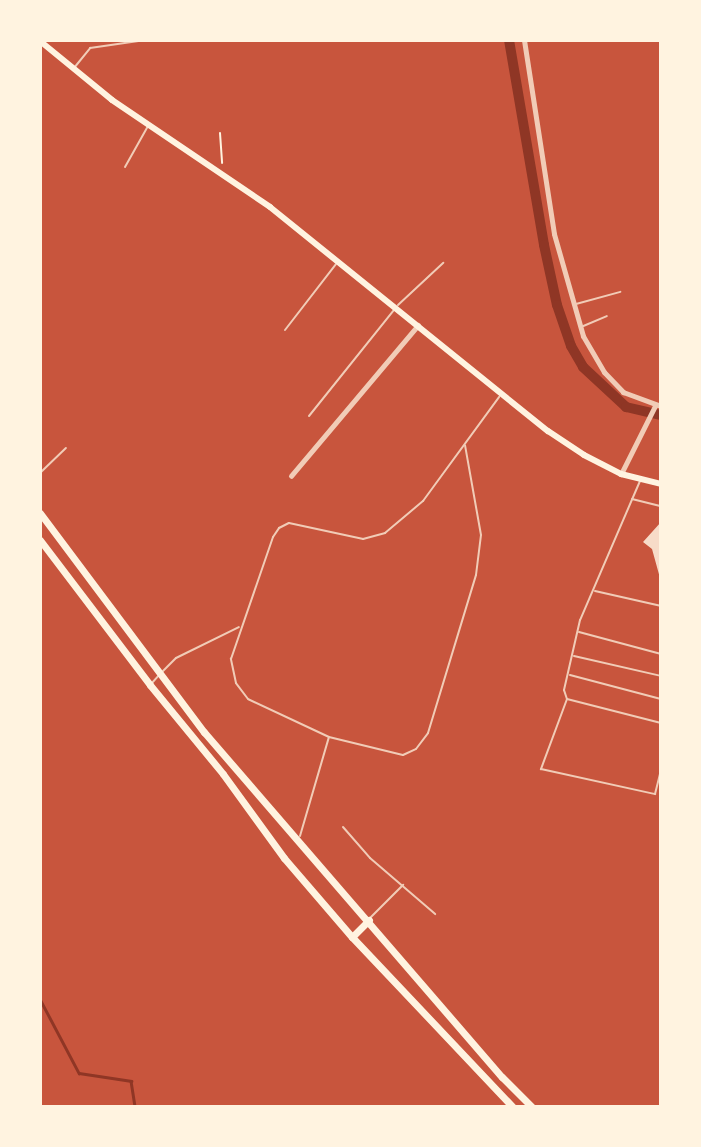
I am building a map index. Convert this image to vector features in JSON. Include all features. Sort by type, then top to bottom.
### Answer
[{"type":"highway","points":[[40,513],[204,732],[502,1077],[532,1107]]},
{"type":"highway","points":[[40,540],[150,685],[223,774],[284,858],[352,937],[513,1107]]},
{"type":"highway","points":[[352,937],[369,920]]},
{"type":"main road","points":[[40,41],[149,125],[222,174],[338,261],[584,455],[621,474],[661,484]]},
{"type":"street","points":[[524,40],[554,234],[572,305],[592,354],[614,382],[623,392],[656,408],[621,474]]},
{"type":"street","points":[[291,476],[419,324]]},
{"type":"lane","points":[[74,68],[90,48],[145,40]]},
{"type":"lane","points":[[125,167],[149,125]]},
{"type":"lane","points":[[285,330],[338,261]]},
{"type":"lane","points":[[309,416],[397,307],[443,263]]},
{"type":"lane","points":[[572,305],[620,292]]},
{"type":"lane","points":[[580,327],[607,316]]},
{"type":"lane","points":[[465,444],[481,535],[476,575],[428,733],[416,749],[403,755],[329,737],[248,699],[236,683],[232,659],[240,627],[272,537],[279,528],[289,523],[363,540],[385,533],[423,500],[502,392]]},
{"type":"lane","points":[[40,473],[66,448]]},
{"type":"lane","points":[[640,480],[578,631],[563,694],[567,699],[661,723]]},
{"type":"lane","points":[[632,499],[661,506]]},
{"type":"lane","points":[[40,557],[47,549]]},
{"type":"lane","points":[[594,591],[661,606]]},
{"type":"lane","points":[[150,685],[176,658],[240,627]]},
{"type":"lane","points":[[578,631],[661,654]]},
{"type":"lane","points":[[574,656],[661,676]]},
{"type":"lane","points":[[569,675],[661,699]]},
{"type":"lane","points":[[567,699],[541,769],[654,794],[661,770]]},
{"type":"lane","points":[[298,841],[329,737]]},
{"type":"lane","points":[[343,827],[370,858],[404,884],[435,914]]},
{"type":"lane","points":[[369,920],[404,884]]},
{"type":"path","points":[[220,133],[222,174]]},
{"type":"building","points":[[661,522],[660,578],[652,549],[643,542]]},
{"type":"waterway","points":[[509,40],[544,245],[557,305],[571,346],[583,367],[626,407],[661,415]]},
{"type":"waterway","points":[[40,999],[79,1073],[131,1081],[135,1107]]}]
